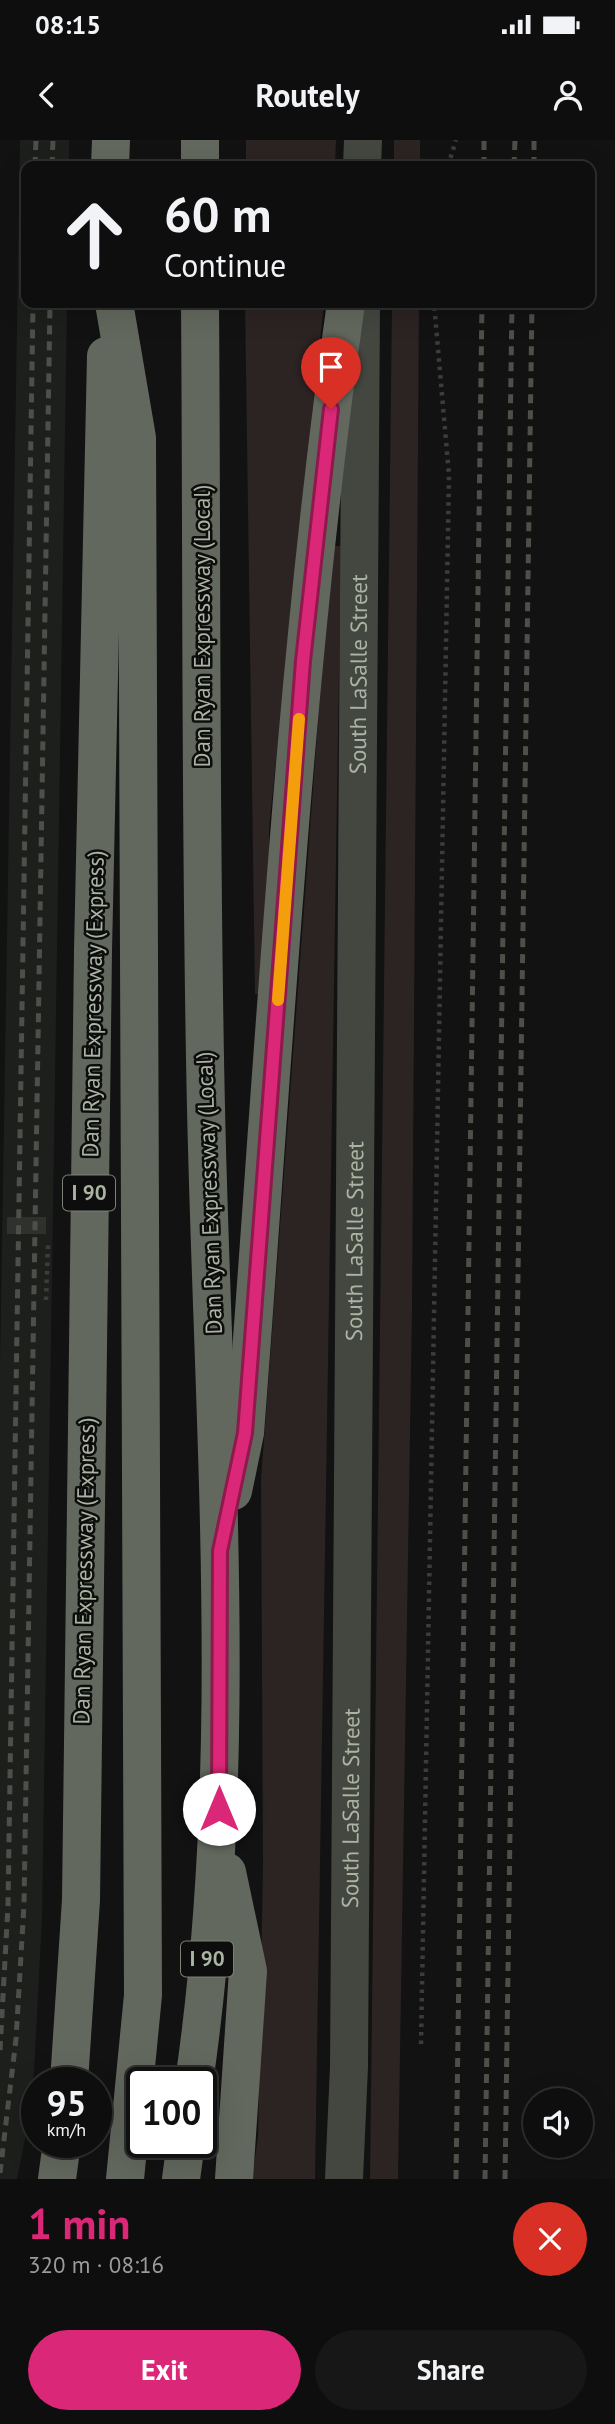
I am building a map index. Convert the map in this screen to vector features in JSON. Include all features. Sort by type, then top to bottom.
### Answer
[{"type":"highway","points":[[110,161],[111,140]]},
{"type":"highway","points":[[200,140],[200,161]]},
{"type":"highway","name":"Dan Ryan Expressway (Express)","points":[[70,2067],[81,1900],[93,951],[107,308]]},
{"type":"highway","points":[[115,308],[137,452],[143,1996],[130,2153],[125,2179]]},
{"type":"highway","name":"Dan Ryan Expressway (Local)","points":[[196,2067],[219,1835],[220,1551],[206,1108],[200,308]]},
{"type":"highway","points":[[220,1551],[245,1433],[303,661],[327,436],[345,308]]},
{"type":"highway","points":[[219,1835],[248,1971],[234,2179]]},
{"type":"highway","points":[[57,2179],[60,2158]]},
{"type":"highway","points":[[181,2179],[184,2158]]},
{"type":"main road","points":[[362,161],[363,140]]},
{"type":"main road","name":"South LaSalle Street","points":[[344,2179],[349,2053],[361,308]]},
{"type":"path","points":[[450,161],[456,140]]},
{"type":"path","points":[[421,2045],[449,475],[434,308]]},
{"type":"path","points":[[46,1300],[48,1244]]},
{"type":"shaded area","points":[[20,140],[69,140],[69,161],[21,161],[21,308],[67,308],[42,1918],[34,2067],[21,2067],[21,2158],[17,2179],[0,2179],[0,1367]]},
{"type":"shaded area","points":[[246,140],[336,140],[335,161],[246,161]]},
{"type":"shaded area","points":[[394,140],[420,140],[420,161],[394,161]]},
{"type":"shaded area","points":[[245,308],[323,308],[269,828],[269,910],[263,994],[255,994]]},
{"type":"shaded area","points":[[392,308],[419,308],[412,1310],[398,2179],[370,2179]]},
{"type":"shaded area","points":[[334,546],[341,546],[315,2179],[252,2179],[258,2137],[263,1865],[261,1479],[322,669]]},
{"type":"building","points":[[7,1217],[46,1217],[46,1234],[7,1234]]},
{"type":"railway","points":[[35,161],[36,140]]},
{"type":"railway","points":[[52,161],[53,140]]},
{"type":"railway","points":[[484,140],[484,161]]},
{"type":"railway","points":[[514,161],[515,140]]},
{"type":"railway","points":[[534,140],[534,161]]},
{"type":"railway","points":[[0,2050],[8,1906],[33,308]]},
{"type":"railway","points":[[0,2173],[16,2039],[24,1905],[50,308]]},
{"type":"railway","points":[[456,2179],[482,308]]},
{"type":"railway","points":[[485,2179],[512,308]]},
{"type":"railway","points":[[505,2179],[532,308]]},
{"type":"slow traffic","points":[[278,1000],[299,719]]},
{"type":"route","points":[[219,1809],[220,1551],[245,1433],[303,661],[331,409]]}]
